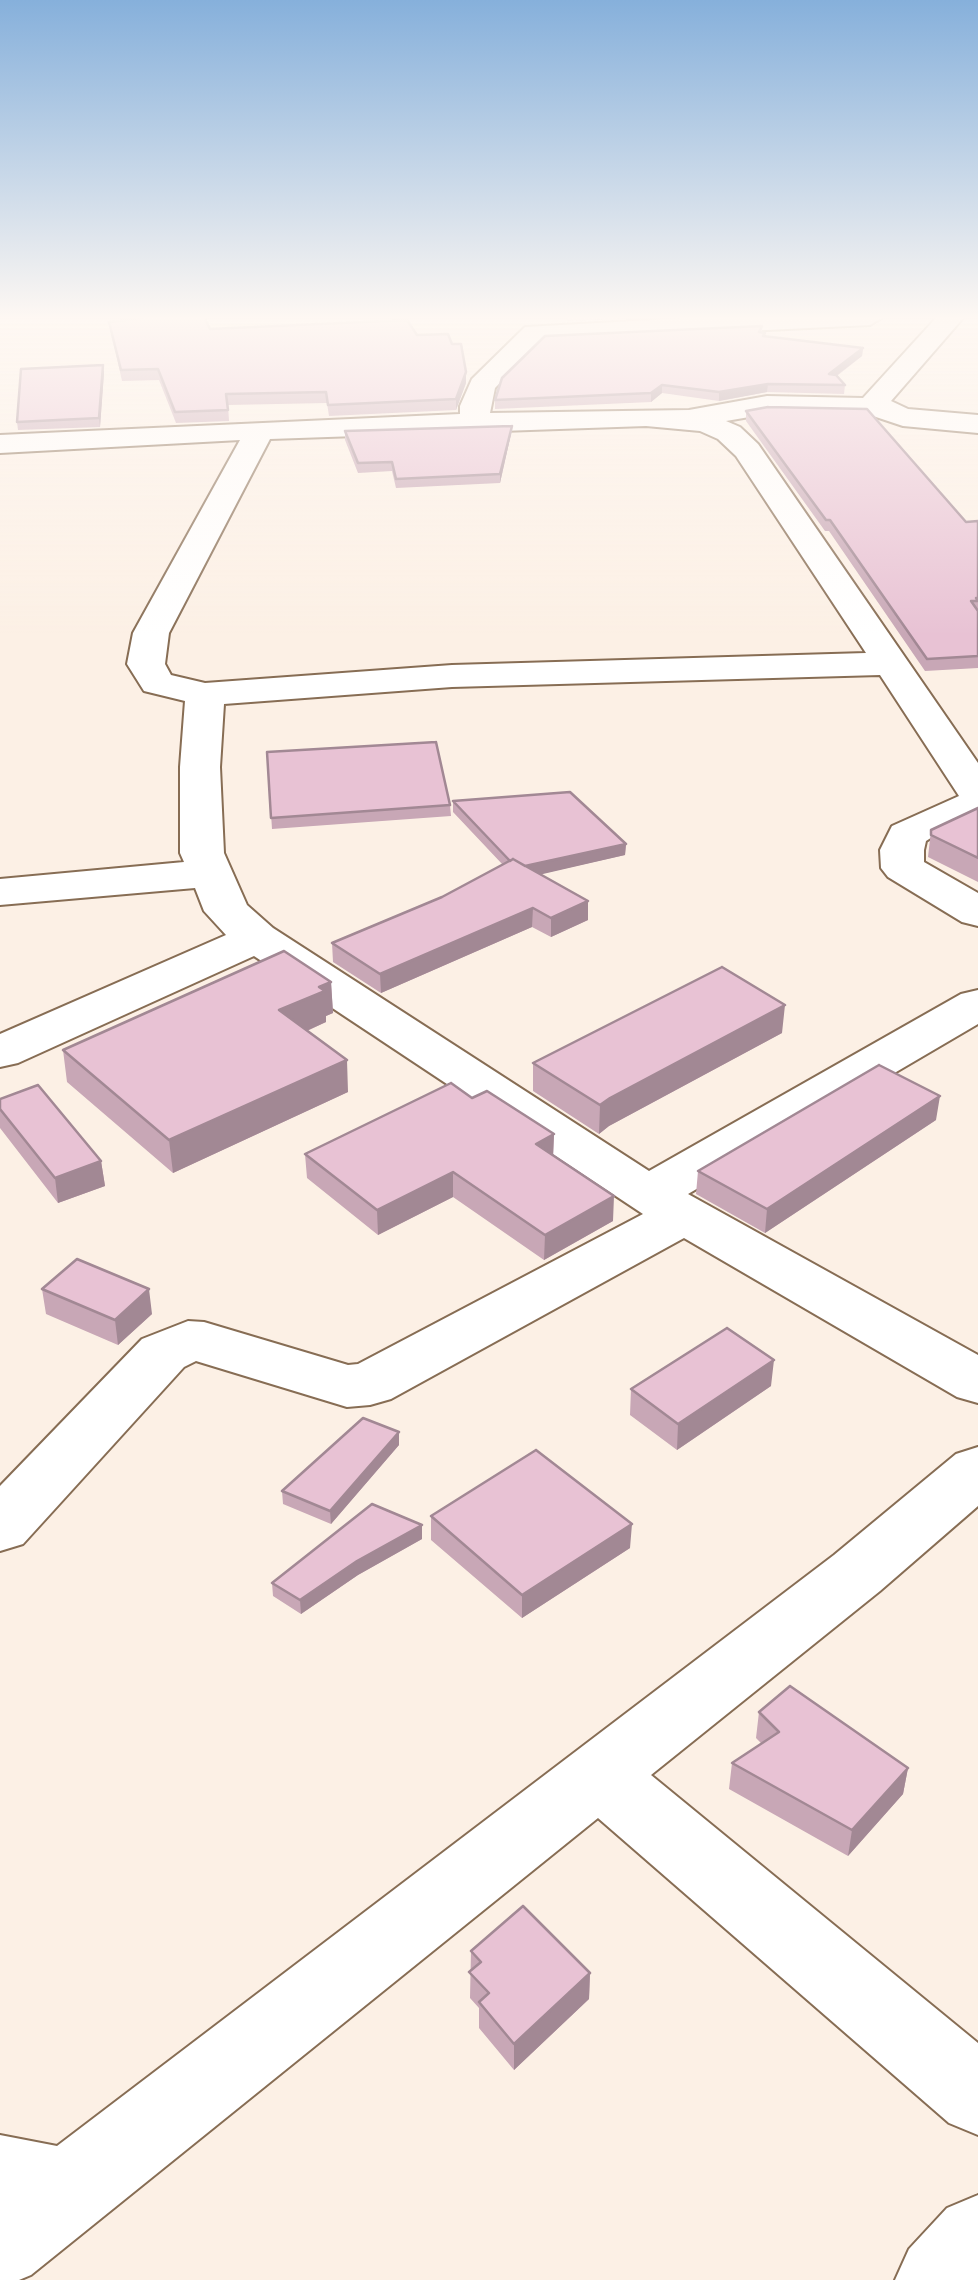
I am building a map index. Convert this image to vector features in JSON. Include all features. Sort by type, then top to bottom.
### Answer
[{"type":"street","points":[[0,444],[438,423]]},
{"type":"street","points":[[700,423],[729,434],[747,450],[978,793]]},
{"type":"street","points":[[260,430],[151,632],[146,664],[157,684],[204,694],[452,676],[890,664]]},
{"type":"street","points":[[204,694],[200,767],[202,853],[227,911],[256,938],[666,1205],[978,1382]]},
{"type":"street","points":[[978,803],[907,834],[902,850],[903,868],[978,912]]},
{"type":"street","points":[[0,892],[210,873]]},
{"type":"street","points":[[0,1052],[256,938]]},
{"type":"street","points":[[0,1527],[163,1353],[188,1342],[204,1342],[346,1386],[370,1384],[666,1205],[978,1004]]},
{"type":"street","points":[[0,2244],[34,2184],[599,1775],[857,1573],[967,1497]]},
{"type":"street","points":[[599,1775],[978,2095]]},
{"type":"street","points":[[940,2280],[978,2239]]},
{"type":"building","points":[[755,423],[880,423],[966,522],[978,521],[978,601],[971,601],[978,611],[978,656],[927,659],[830,520],[826,520]]},
{"type":"building","points":[[512,426],[500,474],[396,479],[392,462],[358,463],[345,431]]},
{"type":"building","points":[[436,742],[450,805],[271,818],[267,752]]},
{"type":"building","points":[[570,792],[626,844],[525,866],[510,861],[453,801]]},
{"type":"building","points":[[978,808],[978,858],[931,835],[931,830]]},
{"type":"building","points":[[513,859],[588,901],[551,918],[533,908],[380,974],[332,943],[442,897]]},
{"type":"building","points":[[284,951],[331,982],[319,987],[325,991],[279,1010],[347,1060],[169,1140],[63,1050]]},
{"type":"building","points":[[722,967],[785,1005],[600,1105],[533,1063]]},
{"type":"building","points":[[879,1065],[940,1096],[767,1209],[698,1171]]},
{"type":"building","points":[[451,1083],[472,1098],[487,1091],[554,1134],[536,1144],[614,1196],[545,1235],[453,1172],[377,1210],[305,1154]]},
{"type":"building","points":[[38,1085],[101,1161],[55,1178],[0,1109],[0,1099]]},
{"type":"building","points":[[77,1259],[149,1289],[115,1320],[42,1289]]},
{"type":"building","points":[[727,1328],[774,1360],[678,1424],[631,1389]]},
{"type":"building","points":[[363,1418],[399,1432],[330,1511],[282,1491]]},
{"type":"building","points":[[536,1450],[632,1524],[522,1595],[431,1516]]},
{"type":"building","points":[[372,1504],[422,1525],[357,1561],[300,1600],[272,1583]]},
{"type":"building","points":[[790,1686],[908,1768],[852,1830],[732,1763],[779,1732],[759,1712]]},
{"type":"building","points":[[523,1906],[590,1973],[514,2044],[479,2002],[489,1993],[469,1972],[481,1962],[471,1951]]}]
